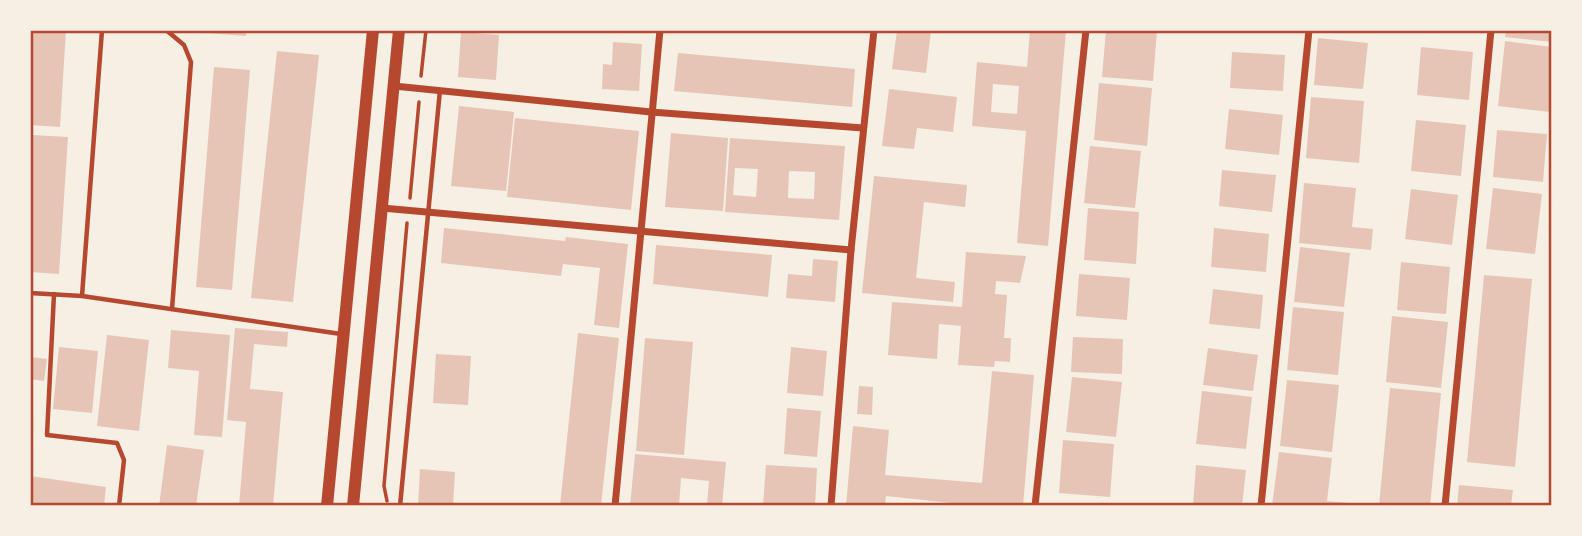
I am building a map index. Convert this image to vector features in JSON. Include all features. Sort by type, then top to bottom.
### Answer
[{"type":"main road","points":[[327,506],[373,30]]},
{"type":"main road","points":[[353,506],[399,30]]},
{"type":"street","points":[[615,506],[660,30]]},
{"type":"street","points":[[831,506],[851,250],[874,30]]},
{"type":"street","points":[[1035,506],[1086,30]]},
{"type":"street","points":[[1261,506],[1309,30]]},
{"type":"street","points":[[1445,506],[1491,30]]},
{"type":"street","points":[[394,86],[651,112],[863,128]]},
{"type":"street","points":[[382,208],[851,250]]},
{"type":"lane","points":[[82,296],[102,30]]},
{"type":"lane","points":[[166,30],[184,45],[191,62],[172,309]]},
{"type":"lane","points":[[400,506],[440,90]]},
{"type":"lane","points":[[30,293],[82,296],[344,334]]},
{"type":"lane","points":[[54,294],[47,435],[117,443],[124,460],[119,506]]},
{"type":"path","points":[[388,506],[384,486],[426,30]]},
{"type":"building","points":[[31,30],[66,30],[60,127],[30,125]]},
{"type":"building","points":[[207,30],[247,30],[246,36],[206,33]]},
{"type":"building","points":[[897,30],[931,30],[926,73],[892,69]]},
{"type":"building","points":[[1030,30],[1066,30],[1048,246],[1017,243],[1026,131],[972,126],[977,62],[1027,67]],"holes":[[[993,84],[1019,86],[1017,114],[991,112]]]},
{"type":"building","points":[[1106,30],[1157,30],[1153,81],[1102,77]]},
{"type":"building","points":[[1506,30],[1552,30],[1552,42],[1505,37]]},
{"type":"building","points":[[461,32],[499,35],[496,80],[458,77]]},
{"type":"building","points":[[1318,38],[1368,43],[1363,89],[1314,85]]},
{"type":"building","points":[[1505,41],[1552,47],[1550,112],[1498,106]]},
{"type":"building","points":[[613,42],[642,44],[639,91],[602,89],[603,64],[612,65]]},
{"type":"building","points":[[1421,47],[1473,52],[1469,100],[1417,95]]},
{"type":"building","points":[[277,51],[319,55],[293,302],[251,298]]},
{"type":"building","points":[[1232,52],[1285,55],[1283,91],[1230,88]]},
{"type":"building","points":[[678,53],[855,69],[852,107],[674,91]]},
{"type":"building","points":[[214,67],[250,70],[232,290],[196,287]]},
{"type":"building","points":[[1099,83],[1152,88],[1147,146],[1094,140]]},
{"type":"building","points":[[889,89],[957,97],[953,132],[917,128],[914,149],[882,146]]},
{"type":"building","points":[[1311,97],[1364,101],[1359,163],[1306,158]]},
{"type":"building","points":[[459,106],[514,112],[506,191],[451,186]]},
{"type":"building","points":[[1229,109],[1283,115],[1279,155],[1225,149]]},
{"type":"building","points":[[515,118],[639,131],[631,210],[507,197]]},
{"type":"building","points":[[1416,120],[1466,125],[1461,176],[1411,171]]},
{"type":"building","points":[[1497,130],[1547,134],[1543,182],[1493,177]]},
{"type":"building","points":[[671,133],[728,138],[723,211],[665,207]]},
{"type":"building","points":[[33,135],[68,137],[59,274],[30,272]]},
{"type":"building","points":[[730,138],[845,146],[839,220],[725,212]],"holes":[[[735,168],[758,169],[756,197],[733,195]],[[789,171],[815,172],[814,199],[788,198]]]},
{"type":"building","points":[[1090,146],[1141,151],[1135,208],[1084,203]]},
{"type":"building","points":[[1222,170],[1276,175],[1272,212],[1219,206]]},
{"type":"building","points":[[874,176],[967,185],[965,207],[924,202],[916,278],[955,282],[953,302],[862,293]]},
{"type":"building","points":[[1304,183],[1356,188],[1352,227],[1373,229],[1371,250],[1299,243]]},
{"type":"building","points":[[1493,188],[1542,194],[1535,254],[1486,249]]},
{"type":"building","points":[[1411,189],[1458,195],[1452,245],[1405,239]]},
{"type":"building","points":[[1088,208],[1139,212],[1136,264],[1084,260]]},
{"type":"building","points":[[444,228],[565,241],[566,237],[628,244],[619,328],[594,325],[600,268],[563,264],[561,276],[441,263]]},
{"type":"building","points":[[1214,228],[1269,234],[1266,272],[1211,267]]},
{"type":"building","points":[[656,245],[772,255],[768,297],[653,284]]},
{"type":"building","points":[[1300,247],[1350,253],[1344,307],[1294,302]]},
{"type":"building","points":[[966,252],[1026,256],[1020,283],[996,281],[995,294],[1007,295],[1004,338],[1011,338],[1010,362],[995,361],[994,367],[958,365],[961,326],[939,324],[937,359],[888,355],[892,302],[962,307]]},
{"type":"building","points":[[813,259],[838,261],[835,302],[786,298],[788,274],[812,276]]},
{"type":"building","points":[[1401,262],[1450,267],[1446,314],[1397,310]]},
{"type":"building","points":[[1079,274],[1130,278],[1127,320],[1076,316]]},
{"type":"building","points":[[1484,275],[1532,279],[1515,467],[1467,462]]},
{"type":"building","points":[[1213,289],[1263,295],[1260,329],[1209,324]]},
{"type":"building","points":[[1293,307],[1344,312],[1338,375],[1287,370]]},
{"type":"building","points":[[1392,316],[1448,322],[1441,388],[1386,382]]},
{"type":"building","points":[[235,328],[288,332],[287,347],[254,344],[250,389],[283,392],[273,506],[239,506],[246,422],[227,420]]},
{"type":"building","points":[[171,330],[230,335],[222,437],[194,435],[199,371],[168,368]]},
{"type":"building","points":[[578,333],[619,338],[601,506],[560,506]]},
{"type":"building","points":[[107,335],[149,340],[139,431],[97,426]]},
{"type":"building","points":[[1073,337],[1123,339],[1122,374],[1071,372]]},
{"type":"building","points":[[645,338],[693,342],[684,455],[636,451]]},
{"type":"building","points":[[59,347],[98,351],[92,413],[53,409]]},
{"type":"building","points":[[791,347],[827,351],[823,396],[787,393]]},
{"type":"building","points":[[1208,348],[1258,355],[1253,391],[1203,385]]},
{"type":"building","points":[[436,354],[471,356],[468,405],[433,403]]},
{"type":"building","points":[[30,357],[47,359],[44,381],[30,379]]},
{"type":"building","points":[[992,371],[1034,375],[1023,506],[980,506],[886,496],[885,506],[846,506],[853,426],[889,430],[885,475],[982,483]]},
{"type":"building","points":[[1072,377],[1122,382],[1116,437],[1066,432]]},
{"type":"building","points":[[1287,380],[1339,385],[1332,452],[1280,446]]},
{"type":"building","points":[[859,386],[873,387],[872,415],[857,414]]},
{"type":"building","points":[[1390,388],[1441,393],[1430,506],[1379,506]]},
{"type":"building","points":[[1202,391],[1252,397],[1246,449],[1196,444]]},
{"type":"building","points":[[787,408],[821,411],[817,457],[784,454]]},
{"type":"building","points":[[1063,440],[1114,444],[1110,497],[1059,493]]},
{"type":"building","points":[[167,445],[204,450],[196,506],[159,506]]},
{"type":"building","points":[[1279,452],[1332,458],[1327,501],[1348,503],[1348,506],[1272,506]]},
{"type":"building","points":[[635,454],[726,462],[722,506],[707,506],[709,481],[681,478],[679,506],[630,506]]},
{"type":"building","points":[[766,465],[817,468],[815,506],[763,506]]},
{"type":"building","points":[[1196,465],[1246,470],[1242,506],[1193,506]]},
{"type":"building","points":[[420,469],[455,472],[453,506],[418,506]]},
{"type":"building","points":[[30,476],[106,487],[104,506],[30,506]]},
{"type":"building","points":[[1459,485],[1513,490],[1511,506],[1457,506]]}]
